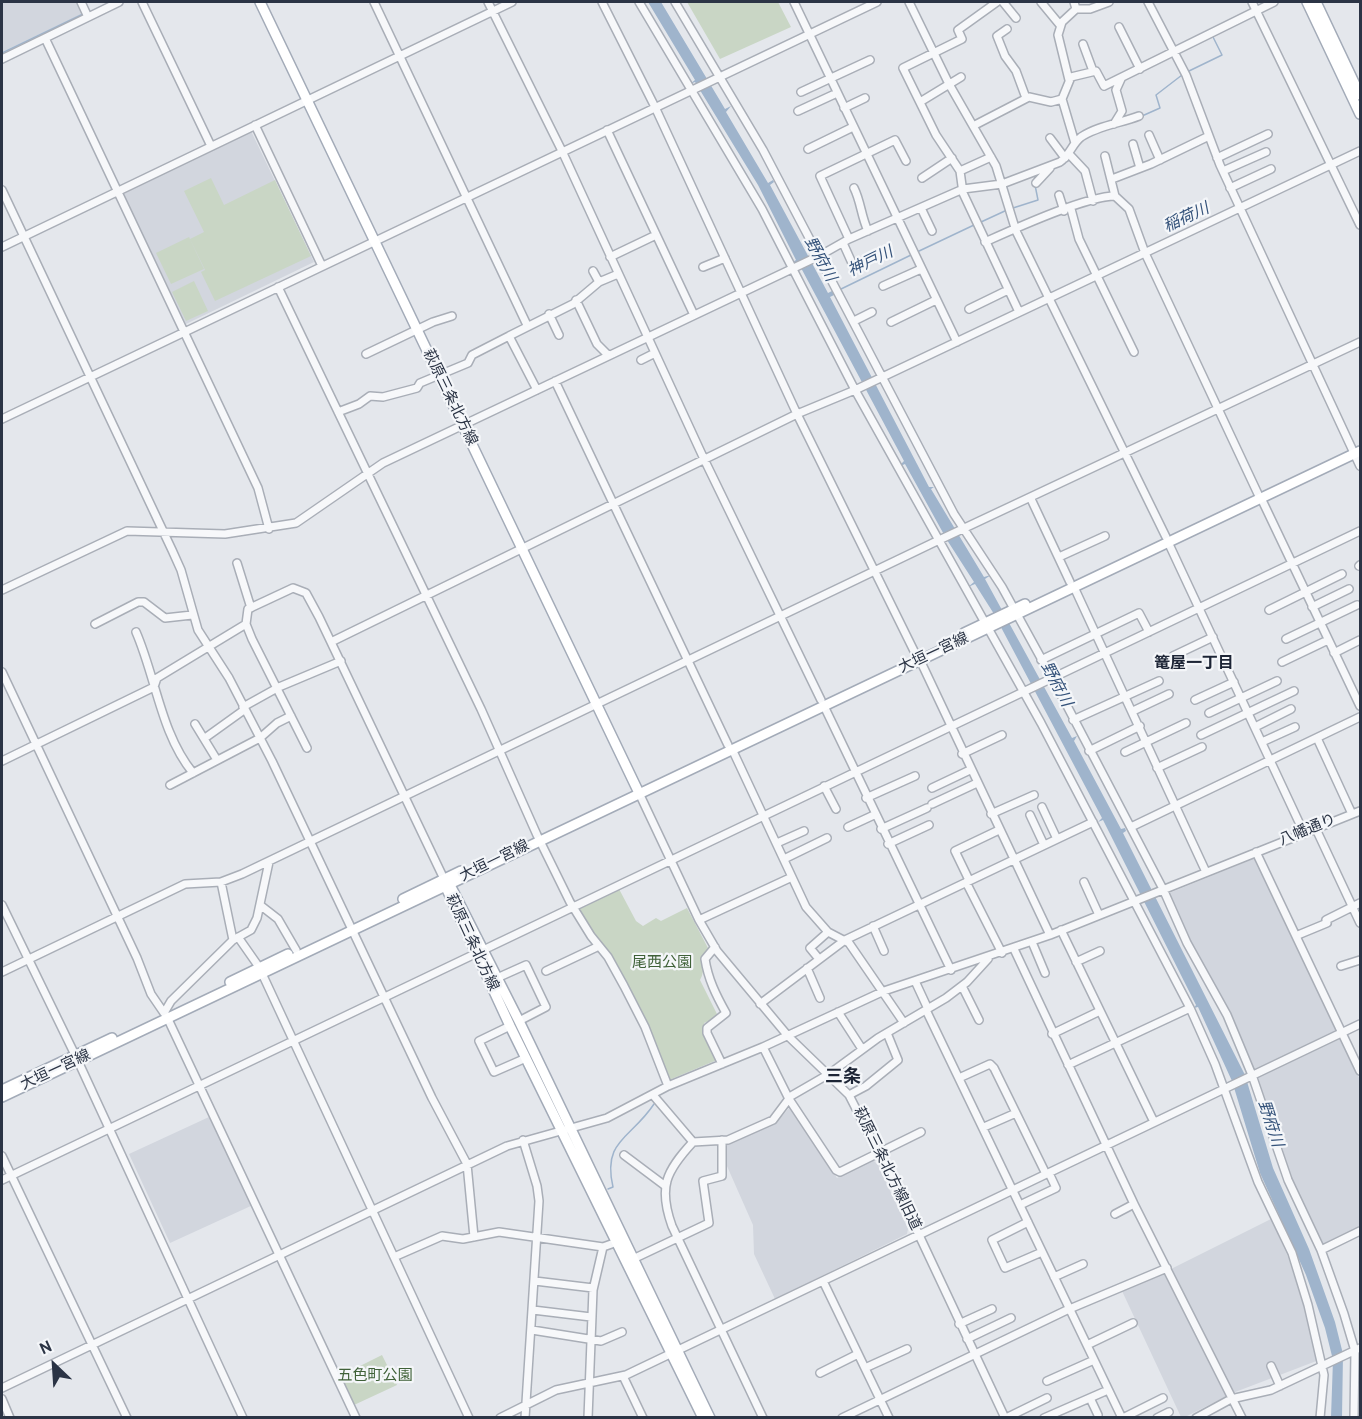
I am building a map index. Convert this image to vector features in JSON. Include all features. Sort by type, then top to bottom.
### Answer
[{"type":"main road","name":"萩原三条北方線","points":[[260,2],[638,791]]},
{"type":"main road","points":[[1307,2],[1360,114]]},
{"type":"main road","points":[[1316,2],[1360,95]]},
{"type":"main road","points":[[1015,612],[1357,450]]},
{"type":"main road","name":"大垣一宮線","points":[[260,971],[296,950],[446,883],[1015,612]]},
{"type":"main road","name":"萩原三条北方線","points":[[446,883],[566,1129],[633,1258],[703,1418]]},
{"type":"main road","name":"大垣一宮線","points":[[2,1097],[352,926]]},
{"type":"main road","name":"萩原三条北方線","points":[[479,951],[497,978],[526,1058],[566,1129],[617,1242],[710,1418]]},
{"type":"main road","name":"大垣一宮線","points":[[2,1090],[76,1059]]},
{"type":"street","points":[[81,2],[88,17]]},
{"type":"street","points":[[2,59],[119,2]]},
{"type":"street","points":[[142,2],[212,146]]},
{"type":"street","points":[[374,2],[468,196],[527,325]]},
{"type":"street","points":[[488,2],[562,152],[704,459],[874,815],[951,970]]},
{"type":"street","points":[[2,247],[512,2]]},
{"type":"street","points":[[602,2],[655,107],[797,414],[918,658],[1050,935]]},
{"type":"street","points":[[639,2],[737,165],[937,541],[1023,691],[1190,1008],[1224,1089],[1258,1182],[1292,1253],[1317,1335],[1323,1366],[1324,1392],[1320,1418]]},
{"type":"street","points":[[675,2],[763,150],[854,321],[880,378],[965,530],[1015,612],[1074,720],[1163,889],[1187,943],[1227,1015],[1252,1075],[1288,1180],[1321,1250],[1358,1349],[1354,1418]]},
{"type":"street","points":[[794,2],[896,219],[957,342]]},
{"type":"street","points":[[2,419],[877,2]]},
{"type":"street","points":[[909,2],[949,84],[991,157],[1016,229],[1199,607],[1304,833]]},
{"type":"street","points":[[997,2],[958,30],[962,39],[903,68],[936,135],[960,171],[963,189],[985,242],[1019,312]]},
{"type":"street","points":[[1003,2],[1016,18]]},
{"type":"street","points":[[1041,2],[1060,25]]},
{"type":"street","points":[[1075,143],[1062,99],[1069,80],[1059,42],[1060,25],[1075,5],[1090,9],[1109,2]]},
{"type":"street","points":[[1148,2],[1175,51],[1230,188],[1313,364],[1357,450],[1360,466]]},
{"type":"street","points":[[1252,2],[1360,225]]},
{"type":"street","points":[[1083,44],[1093,71],[1096,71],[1104,86],[1274,2]]},
{"type":"street","points":[[1119,27],[1140,69]]},
{"type":"street","points":[[1007,29],[997,36],[1005,56],[1016,71],[1026,98]]},
{"type":"street","points":[[45,38],[119,190],[258,488],[269,529]]},
{"type":"street","points":[[801,92],[870,60]]},
{"type":"street","points":[[1069,80],[1093,71]]},
{"type":"street","points":[[920,102],[961,76]]},
{"type":"street","points":[[1114,124],[1122,111],[1116,90],[1117,84],[1123,77]]},
{"type":"street","points":[[798,111],[837,93]]},
{"type":"street","points":[[844,108],[865,98]]},
{"type":"street","points":[[973,126],[1026,98],[1051,102],[1062,99]]},
{"type":"street","points":[[2,590],[120,533],[164,531],[225,534],[296,523],[383,463],[818,257],[846,241],[963,189],[1002,184],[1052,165],[1067,156],[1075,143],[1093,131],[1139,116]]},
{"type":"street","points":[[255,125],[322,266]]},
{"type":"street","points":[[808,149],[853,127]]},
{"type":"street","points":[[607,130],[694,315]]},
{"type":"street","points":[[1217,158],[1268,134]]},
{"type":"street","points":[[1149,135],[1160,160]]},
{"type":"street","points":[[1112,179],[1160,160],[1209,136]]},
{"type":"street","points":[[1050,138],[1085,171],[1093,201]]},
{"type":"street","points":[[852,263],[846,241],[820,176],[895,140],[906,161]]},
{"type":"street","points":[[1133,144],[1140,168]]},
{"type":"street","points":[[331,642],[797,414],[856,390],[1360,151]]},
{"type":"street","points":[[1223,171],[1266,152]]},
{"type":"street","points":[[1105,156],[1116,196],[1129,208],[1145,253],[1360,706]]},
{"type":"street","points":[[960,171],[991,157]]},
{"type":"street","points":[[922,178],[952,158]]},
{"type":"street","points":[[1036,183],[1052,165]]},
{"type":"street","points":[[1230,188],[1271,169]]},
{"type":"street","points":[[854,188],[859,198],[860,214],[868,231]]},
{"type":"street","points":[[2,190],[164,531],[181,570],[192,615],[207,645],[229,678],[260,738],[386,997],[432,1098],[467,1164],[474,1237]]},
{"type":"street","points":[[1059,195],[1068,210],[1096,277],[1134,352]]},
{"type":"street","points":[[985,242],[1093,201],[1116,196]]},
{"type":"street","points":[[921,208],[932,231]]},
{"type":"street","points":[[610,257],[656,235]]},
{"type":"street","points":[[703,267],[725,258]]},
{"type":"street","points":[[884,286],[921,269]]},
{"type":"street","points":[[593,271],[599,282]]},
{"type":"street","points":[[338,412],[359,404],[370,396],[383,397],[404,392],[468,363],[472,355],[576,300],[599,282],[618,274]]},
{"type":"street","points":[[278,287],[539,838],[574,906],[608,957],[645,1028],[668,1086]]},
{"type":"street","points":[[969,309],[1008,290]]},
{"type":"street","points":[[576,300],[597,344],[608,355]]},
{"type":"street","points":[[891,322],[936,300]]},
{"type":"street","points":[[854,321],[872,312]]},
{"type":"street","points":[[549,314],[559,335]]},
{"type":"street","points":[[366,354],[452,316]]},
{"type":"street","points":[[509,336],[537,390]]},
{"type":"street","points":[[2,972],[185,884],[221,882],[269,862],[937,541],[1031,499],[1360,342]]},
{"type":"street","points":[[641,360],[655,353]]},
{"type":"street","points":[[555,381],[806,907],[828,932],[845,940],[884,991],[904,1023]]},
{"type":"street","points":[[1031,499],[1133,711],[1206,872]]},
{"type":"street","points":[[2,1180],[1360,531]]},
{"type":"street","points":[[1059,557],[1105,536]]},
{"type":"street","points":[[237,563],[251,608]]},
{"type":"street","points":[[1269,610],[1342,574]]},
{"type":"street","points":[[307,748],[275,688],[246,624],[246,616],[251,608],[293,588],[300,588],[306,593],[341,661],[446,883]]},
{"type":"street","points":[[1312,607],[1349,589]]},
{"type":"street","points":[[95,624],[138,602],[144,602],[165,618],[192,615]]},
{"type":"street","points":[[1286,639],[1357,605]]},
{"type":"street","points":[[1041,660],[1139,612],[1149,632]]},
{"type":"street","points":[[2,761],[131,700],[154,687],[158,678],[183,664],[207,645],[246,624]]},
{"type":"street","points":[[136,632],[176,748],[193,773]]},
{"type":"street","points":[[1173,657],[1213,637]]},
{"type":"street","points":[[1282,662],[1328,640]]},
{"type":"street","points":[[1334,653],[1360,640]]},
{"type":"street","points":[[205,738],[243,708],[275,688],[341,661]]},
{"type":"street","points":[[2,672],[117,916],[151,994],[166,1015],[200,1085],[356,1418]]},
{"type":"street","points":[[1074,720],[1159,681]]},
{"type":"street","points":[[1209,713],[1277,681]]},
{"type":"street","points":[[1195,700],[1234,682]]},
{"type":"street","points":[[1201,735],[1293,691]]},
{"type":"street","points":[[1133,711],[1169,694]]},
{"type":"street","points":[[1255,727],[1291,709]]},
{"type":"street","points":[[170,785],[260,738],[277,723],[291,716]]},
{"type":"street","points":[[1131,827],[1360,717]]},
{"type":"street","points":[[1125,752],[1186,723]]},
{"type":"street","points":[[195,724],[217,760]]},
{"type":"street","points":[[1089,751],[1140,726]]},
{"type":"street","points":[[1262,742],[1295,727]]},
{"type":"street","points":[[962,753],[1002,735]]},
{"type":"street","points":[[1317,738],[1352,814]]},
{"type":"street","points":[[1157,768],[1202,747]]},
{"type":"street","points":[[932,788],[970,770]]},
{"type":"street","points":[[866,798],[915,776]]},
{"type":"street","points":[[881,829],[977,783]]},
{"type":"street","points":[[824,786],[836,809]]},
{"type":"street","name":"萩原三条北方線旧道","points":[[638,791],[699,920],[715,947],[788,1036],[849,1095],[879,1152],[959,1324],[1006,1418]]},
{"type":"street","points":[[991,814],[1034,795]]},
{"type":"street","points":[[1042,807],[1057,839]]},
{"type":"street","name":"八幡通り","points":[[2,1388],[467,1164],[523,1140],[607,1118],[668,1086],[763,1047],[884,991],[1014,949],[1360,811]]},
{"type":"street","points":[[848,827],[874,815]]},
{"type":"street","points":[[1030,815],[1044,845]]},
{"type":"street","points":[[760,1004],[845,940],[1093,822]]},
{"type":"street","points":[[888,844],[929,825]]},
{"type":"street","points":[[1316,829],[1360,924]]},
{"type":"street","points":[[999,830],[955,851],[1002,953]]},
{"type":"street","points":[[777,843],[804,831]]},
{"type":"street","points":[[784,859],[827,838]]},
{"type":"street","points":[[1256,852],[1298,935],[1360,1071]]},
{"type":"street","points":[[166,1015],[171,1001],[235,939],[251,930],[260,905],[269,862]]},
{"type":"street","points":[[699,920],[792,877]]},
{"type":"street","points":[[221,882],[235,939],[260,971],[469,1418]]},
{"type":"street","points":[[1084,882],[1099,915]]},
{"type":"street","points":[[1298,935],[1327,923],[1326,920],[1360,903]]},
{"type":"street","points":[[2,905],[109,1128],[243,1418]]},
{"type":"street","points":[[260,905],[278,919],[296,950]]},
{"type":"street","points":[[873,926],[884,951]]},
{"type":"street","points":[[1061,930],[1154,1122]]},
{"type":"street","points":[[819,959],[810,948],[828,932]]},
{"type":"street","points":[[1032,942],[1045,973]]},
{"type":"street","points":[[546,971],[599,946]]},
{"type":"street","points":[[715,947],[705,959],[712,978],[711,984],[726,1013],[706,1028],[722,1064]]},
{"type":"street","points":[[1014,949],[1052,1034],[1108,1145],[1134,1204],[1242,1418]]},
{"type":"street","points":[[1076,962],[1100,951]]},
{"type":"street","points":[[693,1142],[722,1140],[738,1136],[773,1120],[789,1099],[829,1074],[862,1049],[962,986],[989,957]]},
{"type":"street","points":[[1341,966],[1360,960]]},
{"type":"street","points":[[497,978],[526,965],[546,1007],[479,1041],[494,1072],[526,1058]]},
{"type":"street","points":[[807,969],[820,998]]},
{"type":"street","points":[[915,981],[1122,1418],[1163,1398]]},
{"type":"street","points":[[962,986],[979,1020]]},
{"type":"street","points":[[1068,1065],[1190,1008]]},
{"type":"street","points":[[1052,1034],[1100,1011]]},
{"type":"street","points":[[838,1012],[862,1049]]},
{"type":"street","points":[[500,1418],[556,1390],[623,1376],[1360,1024]]},
{"type":"street","points":[[849,1095],[866,1086],[898,1060],[887,1033]]},
{"type":"street","points":[[763,1047],[789,1099],[836,1170],[840,1172],[921,1132]]},
{"type":"street","points":[[960,1078],[990,1064],[1056,1188],[1020,1205]]},
{"type":"street","points":[[653,1095],[693,1142]]},
{"type":"street","points":[[984,1127],[1016,1113]]},
{"type":"street","points":[[523,1140],[537,1186],[538,1238],[525,1418]]},
{"type":"street","points":[[633,1258],[710,1224],[703,1181],[722,1176],[722,1140]]},
{"type":"street","points":[[693,1142],[664,1185],[666,1209],[678,1240],[763,1418]]},
{"type":"street","points":[[624,1155],[664,1185]]},
{"type":"street","points":[[2,1156],[127,1418]]},
{"type":"street","points":[[1115,1214],[1134,1204]]},
{"type":"street","points":[[1028,1222],[992,1240],[1005,1268],[1042,1252]]},
{"type":"street","points":[[1321,1250],[1360,1231]]},
{"type":"street","points":[[394,1257],[442,1236],[448,1239],[499,1232],[603,1246],[617,1242]]},
{"type":"street","points":[[588,1418],[593,1288],[603,1246]]},
{"type":"street","points":[[1054,1277],[1083,1264]]},
{"type":"street","points":[[842,1418],[1070,1309],[1167,1268]]},
{"type":"street","points":[[535,1281],[593,1288]]},
{"type":"street","points":[[823,1281],[889,1418]]},
{"type":"street","points":[[959,1324],[992,1309]]},
{"type":"street","points":[[533,1310],[591,1317]]},
{"type":"street","points":[[967,1339],[1011,1318]]},
{"type":"street","points":[[1087,1345],[1133,1323]]},
{"type":"street","points":[[532,1330],[601,1341],[622,1332]]},
{"type":"street","points":[[865,1368],[907,1349]]},
{"type":"street","points":[[1196,1418],[1210,1414],[1231,1399],[1280,1386],[1358,1349]]},
{"type":"street","points":[[820,1373],[858,1354]]},
{"type":"street","points":[[1047,1381],[1094,1360]]},
{"type":"street","points":[[1271,1366],[1280,1386]]},
{"type":"street","points":[[623,1376],[643,1418]]},
{"type":"street","points":[[1044,1418],[1108,1390]]},
{"type":"street","points":[[1006,1418],[1047,1398]]},
{"type":"street","points":[[1090,1398],[1098,1414]]},
{"type":"street","points":[[2,1399],[10,1418]]},
{"type":"street","points":[[1157,1418],[1169,1412]]},
{"type":"shaded area","points":[[2,2],[76,2],[82,14],[2,52]]},
{"type":"shaded area","points":[[251,131],[314,262],[186,324],[123,193]]},
{"type":"shaded area","points":[[1258,857],[1339,1030],[1253,1070],[1188,943],[1167,894]]},
{"type":"shaded area","points":[[1340,1037],[1360,1080],[1360,1229],[1322,1247],[1289,1179],[1255,1077]]},
{"type":"shaded area","points":[[790,1107],[837,1178],[873,1160],[878,1165],[908,1229],[907,1234],[775,1299],[754,1254],[753,1225],[719,1148],[777,1122]]},
{"type":"shaded area","points":[[209,1117],[253,1205],[170,1243],[129,1154]]},
{"type":"shaded area","points":[[1271,1219],[1288,1257],[1317,1344],[1319,1360],[1230,1394],[1171,1269]]},
{"type":"shaded area","points":[[1166,1271],[1227,1396],[1185,1417],[1181,1417],[1122,1291]]},
{"type":"green space","points":[[687,2],[778,2],[791,27],[720,59]]},
{"type":"green space","points":[[211,178],[224,205],[275,180],[311,256],[215,301],[201,272],[205,270],[190,239],[204,232],[184,191]]},
{"type":"green space","points":[[189,237],[204,269],[171,284],[156,253]]},
{"type":"green space","points":[[194,281],[208,311],[186,321],[172,292]]},
{"type":"green space","name":"尾西公園","points":[[619,889],[636,921],[643,926],[656,918],[661,921],[687,908],[709,950],[705,957],[700,980],[717,1014],[716,1018],[704,1023],[704,1035],[717,1060],[669,1080],[651,1035],[629,991],[578,908]]},
{"type":"green space","name":"五色町公園","points":[[382,1355],[397,1385],[354,1405],[340,1376]]},
{"type":"water","points":[[648,2],[661,2],[725,109],[731,106],[726,112],[768,183],[773,180],[774,182],[770,185],[828,293],[832,291],[834,295],[830,297],[929,487],[934,487],[931,489],[984,577],[991,575],[985,579],[1072,738],[1077,736],[1074,741],[1121,829],[1125,828],[1126,831],[1123,833],[1245,1075],[1273,1168],[1309,1249],[1335,1322],[1343,1354],[1342,1417],[1331,1417],[1333,1360],[1325,1328],[1306,1275],[1260,1173],[1232,1081],[1198,1007],[1194,1008],[1196,1005],[1103,820],[1098,822],[1102,818],[994,614],[975,584],[968,587],[974,582],[947,540],[905,464],[898,467],[904,461],[800,266],[794,265],[793,262],[796,260],[758,185],[695,82],[690,84],[695,80]]},
{"type":"waterway","points":[[2,53],[83,14]]},
{"type":"waterway","name":"神戸川","points":[[1189,71],[1222,55],[1213,37]]},
{"type":"waterway","name":"神戸川","points":[[1142,116],[1160,108],[1156,95],[1182,75]]},
{"type":"waterway","name":"神戸川","points":[[1013,208],[1038,200],[1035,185]]},
{"type":"waterway","name":"神戸川","points":[[981,222],[1007,210]]},
{"type":"waterway","name":"神戸川","points":[[917,252],[974,225]]},
{"type":"waterway","name":"神戸川","points":[[839,290],[911,255]]},
{"type":"waterway","points":[[608,1189],[613,1187],[611,1171],[615,1149],[654,1104]]},
{"type":"district","name":"篭屋一丁目","points":[[1194,665]]},
{"type":"district","name":"三条","points":[[843,1078]]},
{"type":"water label","name":"稲荷川","points":[[1187,219]]},
{"type":"water label","name":"野府川","points":[[819,260]]},
{"type":"water label","name":"野府川","points":[[1055,685]]},
{"type":"water label","name":"野府川","points":[[1269,1124]]}]
